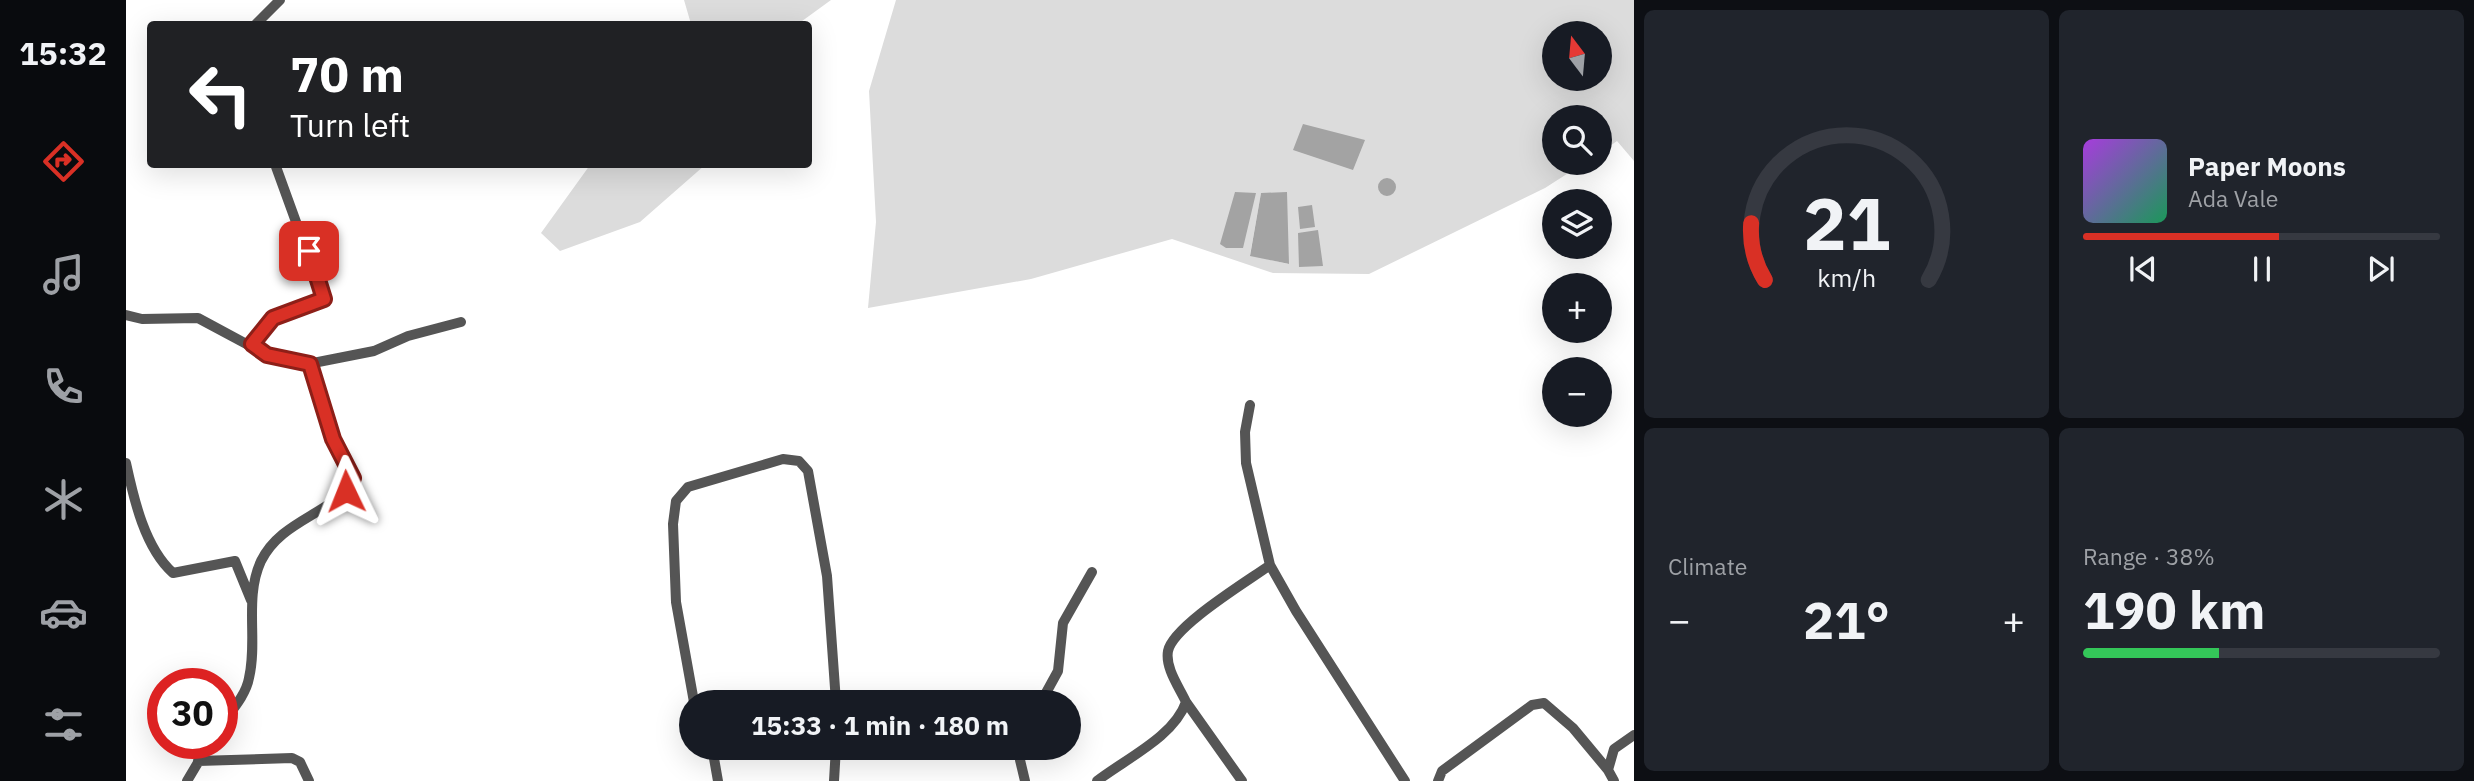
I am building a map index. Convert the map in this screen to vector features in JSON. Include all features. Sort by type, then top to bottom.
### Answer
[{"type":"street","points":[[259,21],[280,0]]},
{"type":"street","points":[[252,344],[273,318],[324,299],[276,168]]},
{"type":"street","points":[[126,315],[142,319],[198,318],[252,344],[267,355],[310,364],[373,351],[408,336],[461,322]]},
{"type":"street","points":[[238,697],[249,678],[252,603],[261,561],[278,536],[332,505],[352,483],[350,469],[333,439],[310,364]]},
{"type":"street","points":[[1250,405],[1245,432],[1246,463],[1270,565],[1296,611],[1405,781]]},
{"type":"street","points":[[692,690],[676,602],[673,524],[676,501],[688,487],[705,480],[783,459],[799,461],[808,471],[827,576],[835,690]]},
{"type":"street","points":[[126,463],[150,540],[165,565],[173,573],[186,573],[234,561],[252,603]]},
{"type":"street","points":[[1242,781],[1185,702],[1170,668],[1168,653],[1171,643],[1185,629],[1270,565]]},
{"type":"street","points":[[1048,690],[1058,671],[1063,623],[1092,572]]},
{"type":"street","points":[[1097,781],[1163,735],[1182,712],[1185,702]]},
{"type":"street","points":[[1438,781],[1442,771],[1532,705],[1544,703],[1573,728],[1614,781]]},
{"type":"street","points":[[1608,770],[1614,749],[1634,735]]},
{"type":"street","points":[[187,781],[198,761],[292,758],[300,762],[309,781]]},
{"type":"street","points":[[714,760],[718,781]]},
{"type":"street","points":[[834,781],[835,760]]},
{"type":"street","points":[[1020,760],[1026,781]]},
{"type":"shaded area","points":[[684,0],[831,0],[802,21],[690,21]]},
{"type":"shaded area","points":[[896,0],[1634,0],[1634,161],[1617,141],[1612,145],[1612,105],[1542,105],[1542,175],[1565,175],[1545,188],[1369,274],[1273,273],[1172,239],[1031,279],[868,308],[876,222],[869,91]],"holes":[[[1261,193],[1289,264],[1250,255]]]},
{"type":"shaded area","points":[[1303,124],[1365,140],[1353,170],[1293,150]]},
{"type":"shaded area","points":[[588,168],[702,168],[640,222],[560,251],[541,233]]},
{"type":"shaded area","points":[[1387,178],[1393,181],[1396,187],[1393,193],[1387,196],[1381,193],[1378,187],[1381,181]]},
{"type":"shaded area","points":[[1235,192],[1256,193],[1243,248],[1226,248],[1220,244]]},
{"type":"shaded area","points":[[1287,192],[1289,264],[1250,256],[1261,193]]},
{"type":"shaded area","points":[[1312,205],[1315,227],[1300,229],[1298,207]]},
{"type":"shaded area","points":[[1318,230],[1323,266],[1299,267],[1298,233]]},
{"type":"route","points":[[309,251],[324,299],[318,304],[273,318],[252,344],[267,355],[303,365],[310,364],[333,439],[353,478],[346,491]]}]
